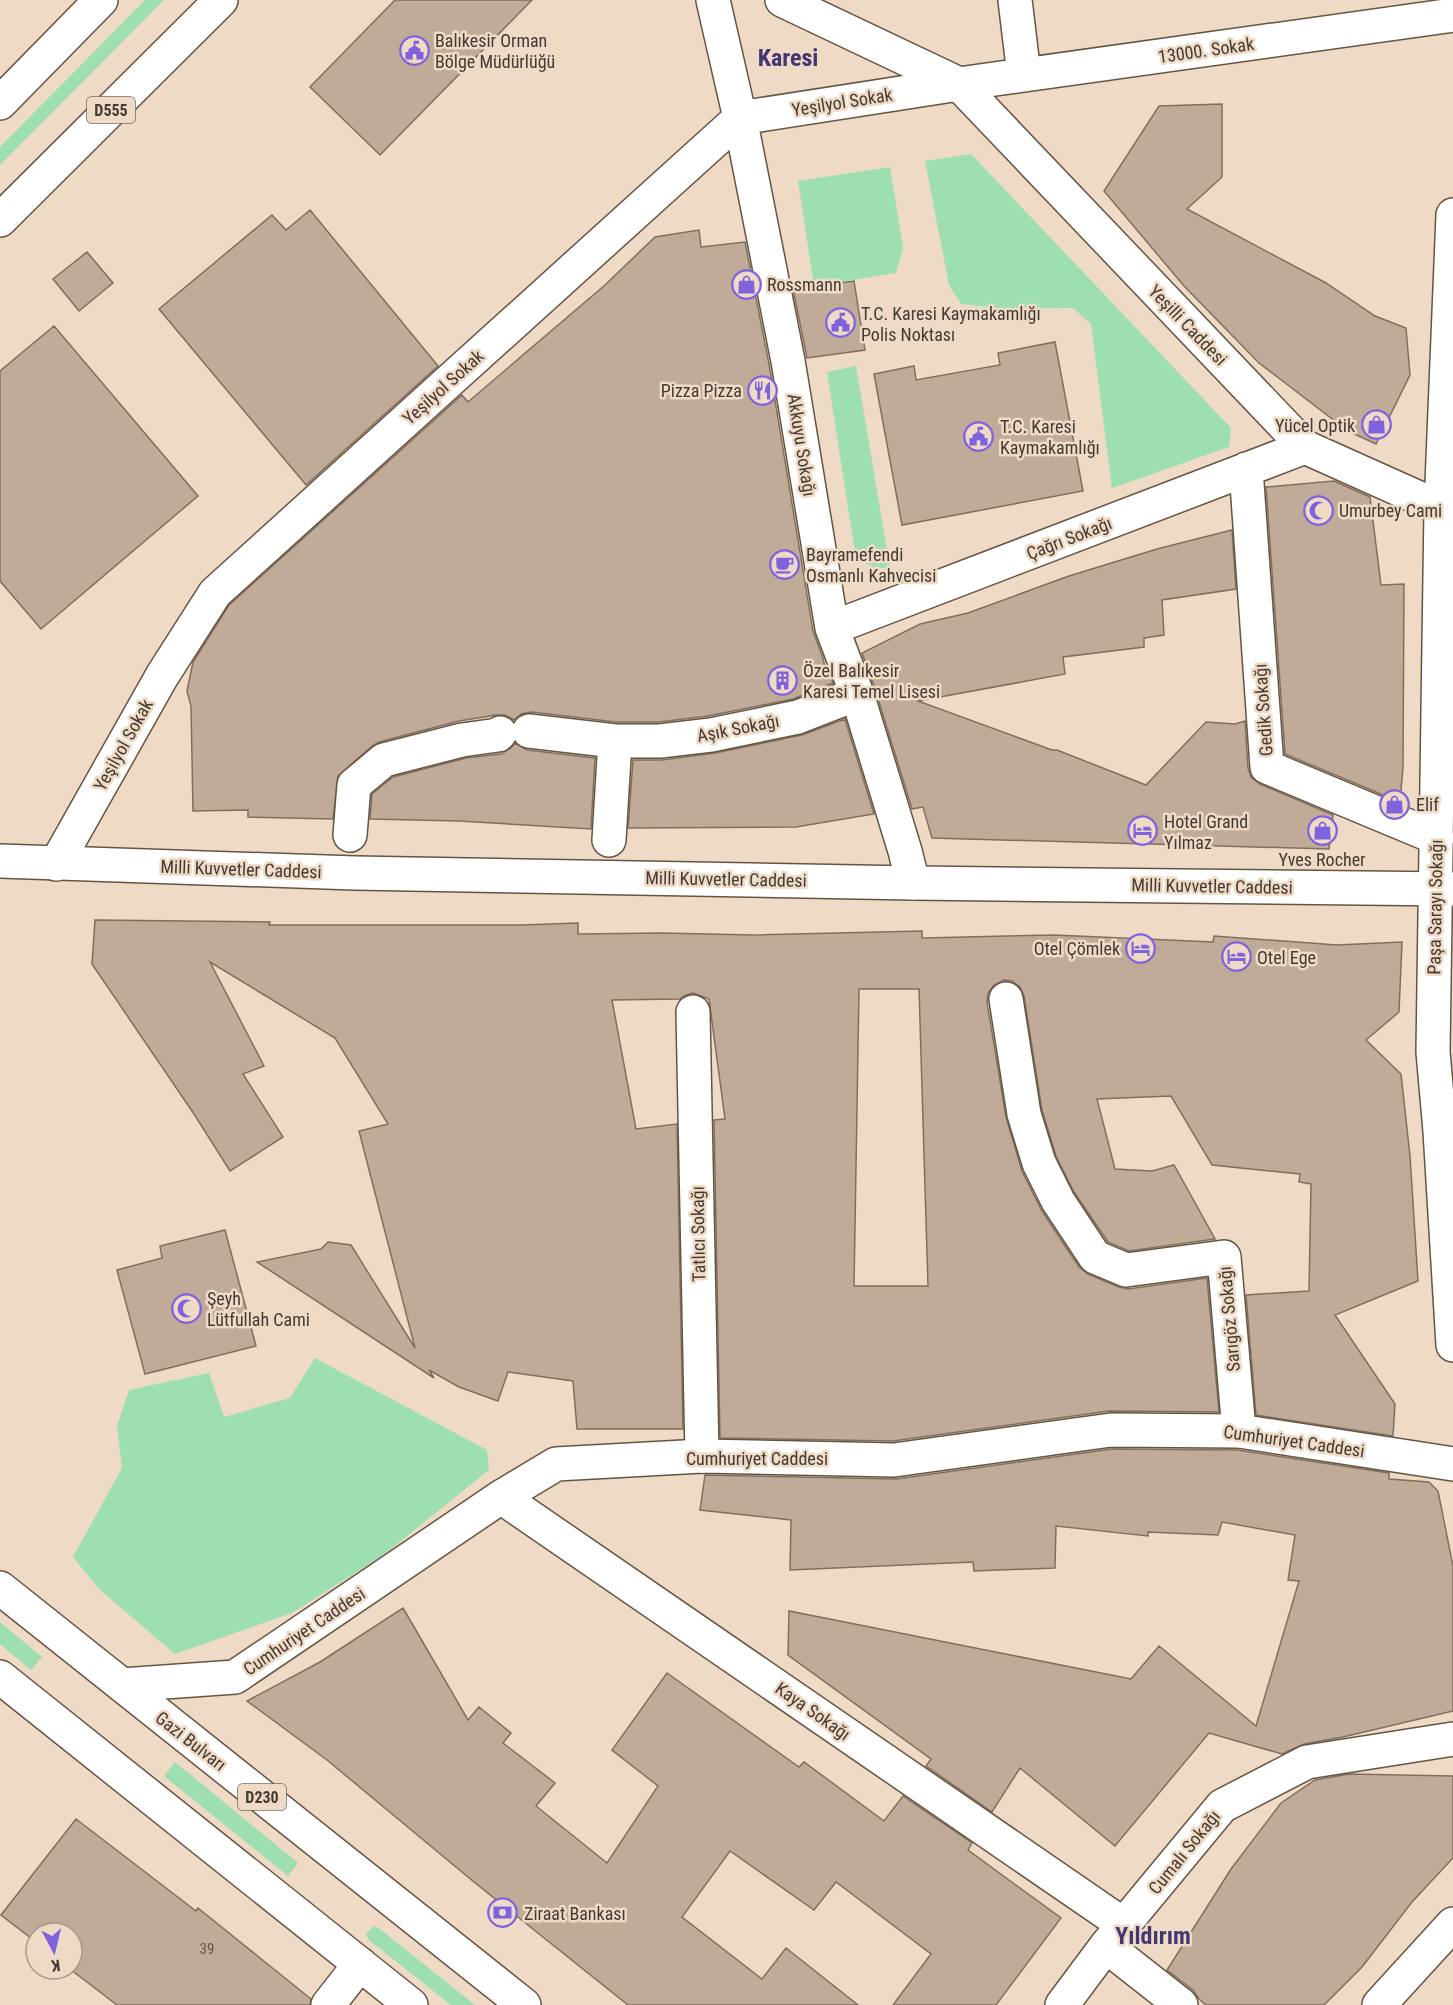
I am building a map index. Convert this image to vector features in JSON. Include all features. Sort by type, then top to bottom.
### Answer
[{"type":"main road","points":[[0,102],[101,0]]},
{"type":"main road","name":"D555","points":[[0,220],[221,0]]},
{"type":"main road","name":"Akkuyu Sokağı","points":[[712,0],[740,118],[788,361],[832,628],[857,694],[913,883]]},
{"type":"main road","points":[[782,0],[959,84]]},
{"type":"main road","points":[[1015,0],[1024,75]]},
{"type":"main road","name":"13000. Sokak","points":[[959,84],[1453,15]]},
{"type":"main road","name":"Yeşilyol Sokak","points":[[56,864],[162,676],[215,593],[740,118],[959,84]]},
{"type":"main road","name":"Yeşilli Caddesi","points":[[959,84],[1305,447],[1447,512]]},
{"type":"main road","name":"Paşa Sarayı Sokağı","points":[[1453,215],[1444,397],[1447,512],[1437,838],[1444,889],[1433,1052],[1453,1345]]},
{"type":"main road","name":"Çağrı Sokağı","points":[[832,628],[1305,447]]},
{"type":"main road","name":"Gedik Sokağı","points":[[1246,470],[1267,767],[1437,838]]},
{"type":"main road","name":"Aşık Sokağı","points":[[350,835],[354,785],[384,760],[462,740],[514,732],[615,741],[660,741],[711,735],[798,717],[857,694]]},
{"type":"main road","points":[[609,840],[615,741]]},
{"type":"main road","name":"Milli Kuvvetler Caddesi","points":[[0,861],[355,873],[913,883],[1444,889]]},
{"type":"main road","name":"Sarıgöz Sokağı","points":[[1006,999],[1024,1114],[1039,1164],[1058,1201],[1095,1257],[1126,1270],[1224,1257],[1239,1431]]},
{"type":"main road","name":"Tatlıcı Sokağı","points":[[693,1012],[702,1456]]},
{"type":"main road","name":"Cumhuriyet Caddesi","points":[[122,1686],[235,1677],[501,1497],[556,1464],[702,1456],[894,1460],[1111,1431],[1239,1431],[1453,1464]]},
{"type":"main road","name":"Kaya Sokağı","points":[[501,1497],[1115,1936],[1181,2005]]},
{"type":"main road","name":"Gazi Bulvarı","points":[[0,1588],[524,2005]]},
{"type":"main road","points":[[0,1677],[411,2005]]},
{"type":"main road","name":"Cumalı Sokağı","points":[[1062,2005],[1115,1936],[1222,1806],[1307,1762],[1453,1739]]},
{"type":"main road","points":[[1379,2005],[1453,1924]]},
{"type":"main road","points":[[328,2005],[360,1964]]},
{"type":"green space","points":[[145,0],[164,0],[0,165],[0,147]]},
{"type":"green space","points":[[971,154],[1231,428],[1229,447],[1112,488],[1091,324],[1073,308],[1006,309],[961,304],[949,285],[925,161]]},
{"type":"green space","points":[[890,167],[903,248],[896,273],[814,286],[798,181]]},
{"type":"green space","points":[[856,366],[890,568],[875,568],[856,559],[827,372]]},
{"type":"green space","points":[[315,1358],[487,1450],[489,1470],[386,1553],[292,1613],[175,1654],[99,1589],[73,1557],[122,1468],[117,1426],[129,1390],[209,1373],[224,1417],[290,1398]]},
{"type":"green space","points":[[0,1622],[42,1657],[31,1670],[0,1644]]},
{"type":"green space","points":[[175,1762],[298,1863],[288,1876],[164,1776]]},
{"type":"green space","points":[[374,1926],[475,2005],[451,2005],[369,1940],[366,1934]]},
{"type":"building","name":"Balıkesir Orman Bölge Müdürlüğü","points":[[395,0],[532,0],[380,155],[310,87]]},
{"type":"building","points":[[1222,104],[1222,177],[1187,209],[1326,283],[1375,316],[1406,328],[1410,375],[1376,444],[1348,431],[1259,363],[1184,286],[1104,191],[1159,106]]},
{"type":"building","points":[[310,210],[438,366],[306,485],[159,309],[272,215],[286,230]]},
{"type":"building","points":[[699,230],[701,247],[745,242],[769,364],[813,631],[826,672],[828,670],[833,683],[793,699],[708,716],[659,722],[616,722],[531,712],[521,714],[514,720],[505,715],[496,715],[459,721],[379,742],[372,746],[338,776],[333,819],[248,817],[248,810],[193,811],[191,706],[187,691],[193,662],[229,605],[462,395],[468,402],[605,285],[655,237]]},
{"type":"building","points":[[87,252],[113,283],[79,311],[53,279]]},
{"type":"building","name":"T.C. Karesi Kaymakamlığı Polis Noktası","points":[[854,281],[865,350],[807,358],[793,289]]},
{"type":"building","points":[[54,326],[198,496],[41,629],[0,581],[0,371]]},
{"type":"building","name":"T.C. Karesi Kaymakamlığı","points":[[1055,342],[1083,491],[902,525],[874,374],[914,366],[916,380],[1000,365],[998,353]]},
{"type":"building","points":[[1334,481],[1370,497],[1381,585],[1404,584],[1403,767],[1400,802],[1285,754],[1266,487]]},
{"type":"building","points":[[1232,530],[1236,589],[1162,600],[1164,635],[1144,638],[1144,647],[1063,657],[1065,674],[918,701],[1057,750],[1146,785],[1206,722],[1235,724],[1245,721],[1248,768],[1251,777],[1260,784],[1333,815],[1329,849],[932,838],[923,807],[912,809],[862,653],[920,624],[968,613],[1069,576],[1157,549]]},
{"type":"building","points":[[845,719],[874,814],[796,827],[628,828],[633,760],[662,760],[715,753],[802,735]]},
{"type":"building","points":[[515,743],[527,750],[595,758],[591,829],[459,821],[370,819],[372,794],[393,777],[466,758],[501,754]]},
{"type":"building","points":[[95,920],[270,922],[269,925],[578,923],[578,934],[753,935],[922,931],[922,938],[1054,935],[1213,942],[1214,936],[1337,945],[1402,942],[1399,1012],[1366,1040],[1401,1074],[1410,1156],[1418,1281],[1335,1315],[1395,1404],[1393,1436],[1256,1415],[1246,1295],[1309,1291],[1311,1184],[1299,1182],[1300,1174],[1212,1165],[1171,1096],[1097,1099],[1115,1169],[1152,1171],[1174,1165],[1215,1239],[1129,1251],[1108,1242],[1074,1192],[1056,1156],[1042,1110],[1024,996],[1020,987],[1012,981],[1004,980],[994,985],[988,993],[987,1002],[1006,1117],[1022,1171],[1042,1211],[1079,1267],[1088,1274],[1128,1289],[1207,1278],[1219,1412],[1109,1411],[893,1441],[720,1438],[714,1120],[725,1119],[709,999],[693,993],[680,999],[612,1000],[636,1129],[677,1124],[683,1429],[577,1429],[573,1381],[508,1372],[498,1401],[459,1387],[429,1370],[434,1378],[257,1262],[321,1249],[328,1242],[351,1245],[415,1348],[359,1131],[388,1124],[335,1038],[210,962],[264,1066],[243,1074],[283,1137],[230,1171],[92,964]],"holes":[[[859,989],[919,989],[928,1286],[854,1286]]]},
{"type":"building","name":"Şeyh Lütfullah Cami","points":[[225,1230],[256,1346],[145,1374],[117,1270],[162,1258],[160,1246]]},
{"type":"building","points":[[1112,1449],[1237,1450],[1389,1473],[1389,1479],[1429,1482],[1438,1491],[1453,1566],[1453,1711],[1304,1744],[1282,1754],[1209,1733],[1115,1846],[1020,1768],[992,1812],[926,1766],[931,1759],[788,1655],[789,1611],[1131,1679],[1159,1646],[1256,1726],[1299,1581],[1288,1580],[1295,1535],[1222,1522],[1218,1535],[1148,1532],[1148,1536],[1056,1526],[1055,1568],[974,1571],[973,1562],[790,1570],[791,1520],[700,1510],[705,1475],[896,1479]]},
{"type":"building","points":[[403,1608],[468,1720],[479,1707],[511,1733],[503,1743],[555,1783],[536,1806],[607,1863],[658,1786],[612,1750],[667,1673],[799,1767],[804,1762],[884,1821],[903,1796],[972,1843],[968,1850],[1061,1918],[996,2005],[893,2005],[931,1954],[836,1882],[814,1910],[730,1851],[682,1917],[762,1979],[786,1948],[858,2005],[628,2005],[474,1882],[327,1760],[247,1701],[320,1662]]},
{"type":"building","points":[[1349,1774],[1453,1776],[1453,1858],[1412,1902],[1362,1967],[1324,2005],[1206,2005],[1193,1990],[1167,1970],[1231,1869],[1281,1803],[1315,1780]]},
{"type":"building","points":[[76,1819],[196,1911],[198,1908],[311,1999],[310,2005],[117,2005],[84,1980],[84,1921],[24,1921],[24,1933],[1,1915]]},
{"type":"place","name":"Balıkesir Orman Bölge Müdürlüğü","points":[[414,50]]},
{"type":"place","name":"Rossmann","points":[[746,284]]},
{"type":"place","name":"T.C. Karesi Kaymakamlığı Polis Noktası","points":[[840,323]]},
{"type":"place","name":"Pizza Pizza","points":[[763,390]]},
{"type":"place","name":"Yücel Optik","points":[[1376,425]]},
{"type":"place","name":"T.C. Karesi Kaymakamlığı","points":[[979,436]]},
{"type":"place","name":"Umurbey Cami","points":[[1318,510]]},
{"type":"place","name":"Bayramefendi Osmanlı Kahvecisi","points":[[785,564]]},
{"type":"place","name":"Özel Balıkesir Karesi Temel Lisesi","points":[[782,680]]},
{"type":"place","name":"Elif","points":[[1395,804]]},
{"type":"place","name":"Yves Rocher","points":[[1322,830]]},
{"type":"place","name":"Hotel Grand Yılmaz","points":[[1143,831]]},
{"type":"place","name":"Otel Çömlek","points":[[1141,948]]},
{"type":"place","name":"Otel Ege","points":[[1236,957]]},
{"type":"place","name":"Şeyh Lütfullah Cami","points":[[186,1308]]},
{"type":"place","name":"Ziraat Bankası","points":[[503,1913]]},
{"type":"district","name":"Karesi","points":[[788,58]]},
{"type":"district","name":"Yıldırım","points":[[1153,1936]]}]
